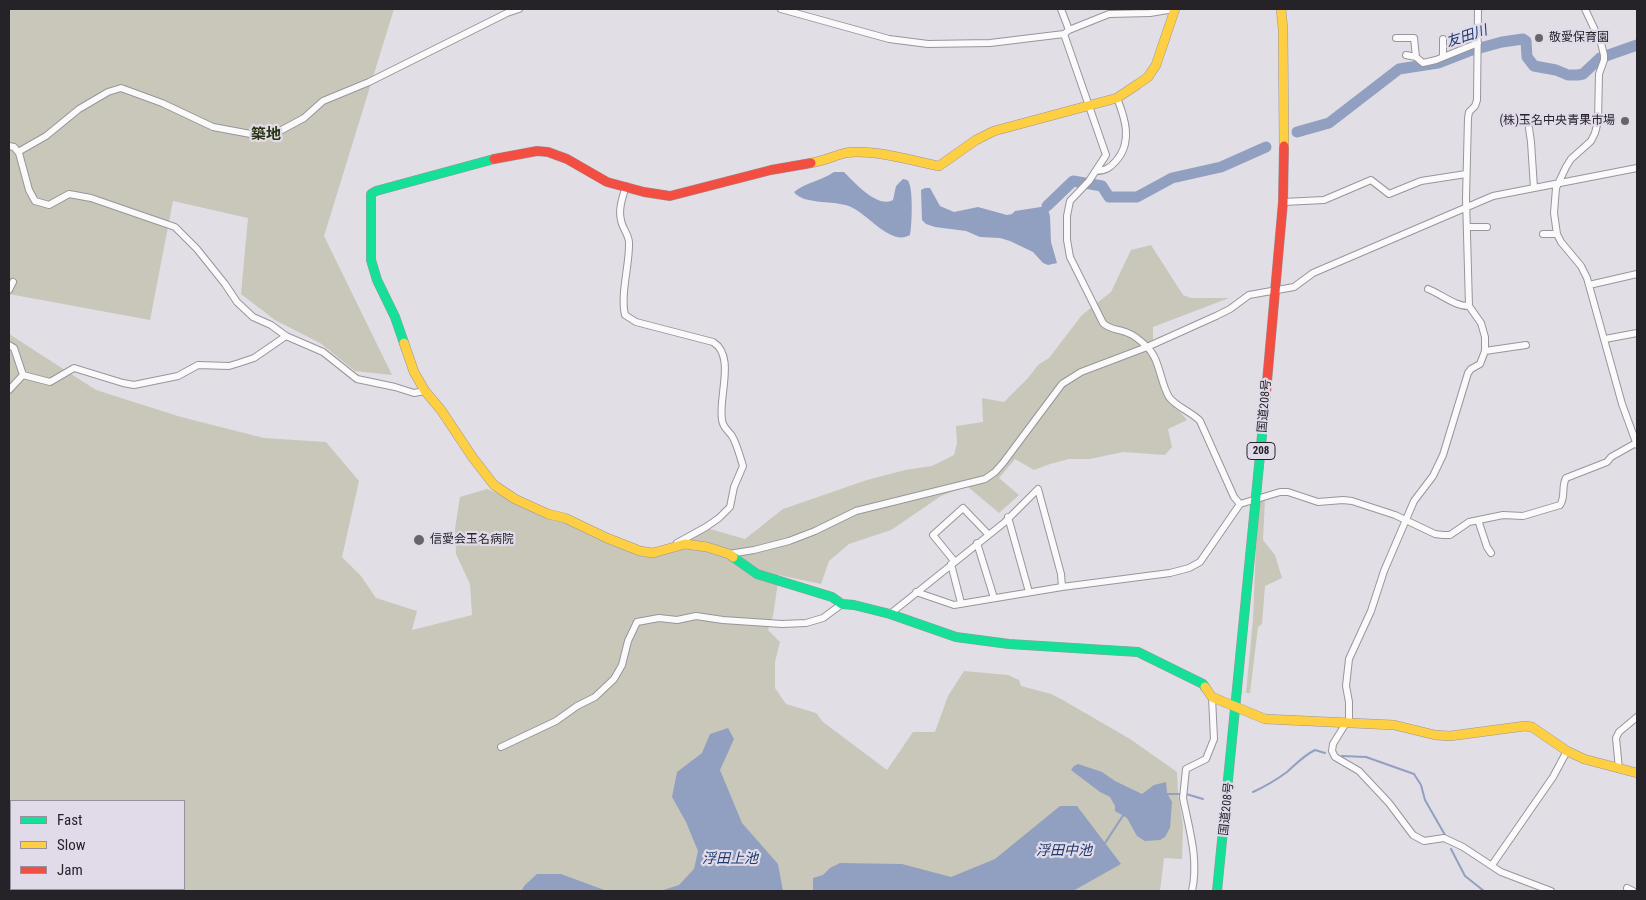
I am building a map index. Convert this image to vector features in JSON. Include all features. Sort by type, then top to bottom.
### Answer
[{"type":"main road","points":[[1174,9],[1156,65],[1148,78],[1117,98],[994,131],[976,140],[938,166],[875,153],[846,154],[771,170],[670,196],[644,192],[606,182],[567,159],[548,152],[537,151],[510,155],[376,191],[371,194],[370,205],[372,218],[371,260],[377,280],[394,317],[414,372],[425,391],[441,410],[473,458],[494,485],[515,500],[548,514],[580,524],[607,538],[640,551],[653,553],[686,544],[707,547],[728,554],[757,574],[832,597],[842,604],[890,614],[956,637],[975,641],[1138,652],[1203,684],[1212,697],[1257,717],[1394,725],[1435,735],[1450,736],[1525,726],[1532,727],[1567,751],[1584,759],[1637,773]]},
{"type":"main road","name":"国道208号","points":[[1217,891],[1237,708],[1276,289],[1282,202],[1284,110],[1283,29],[1280,9]]},
{"type":"street","points":[[18,152],[46,136],[79,109],[108,92],[121,88],[162,103],[213,127],[256,135],[278,132],[304,118],[324,101],[369,82],[507,13],[519,9]]},
{"type":"street","points":[[782,9],[889,39],[928,44],[990,43],[1066,32],[1109,14],[1143,13],[1174,9]]},
{"type":"street","points":[[1061,9],[1066,32],[1106,155],[1096,171],[1070,201],[1067,216],[1067,240],[1070,257],[1106,326],[1129,333],[1147,347],[1169,396],[1200,421],[1234,497],[1240,504]]},
{"type":"street","points":[[1478,9],[1477,100],[1475,106],[1469,112],[1466,174],[1467,227],[1469,306],[1481,324],[1485,337],[1485,351],[1480,364],[1468,373],[1443,455],[1433,476],[1414,501],[1405,520],[1384,570],[1371,611],[1348,659],[1346,686],[1349,702],[1348,723],[1333,744],[1332,751],[1335,757],[1359,771],[1389,803],[1413,835],[1424,841],[1444,838],[1463,847],[1501,872],[1551,891]]},
{"type":"street","points":[[916,592],[954,604],[1170,573],[1189,568],[1200,562],[1240,504],[1280,492],[1288,492],[1318,502],[1352,501],[1405,520],[1435,534],[1450,535],[1468,522],[1503,515],[1523,516],[1560,505],[1563,502],[1563,482],[1566,478],[1607,462],[1611,457],[1637,444],[1611,368],[1605,339],[1589,284],[1581,266],[1561,242],[1557,234],[1554,213],[1558,183],[1572,159],[1591,141],[1595,133],[1598,112],[1599,74],[1604,58],[1601,44],[1586,9]]},
{"type":"street","points":[[1396,38],[1414,38],[1416,56],[1423,63],[1478,44]]},
{"type":"street","points":[[1443,39],[1443,57]]},
{"type":"street","points":[[1406,55],[1416,56]]},
{"type":"street","points":[[1096,171],[1105,171],[1116,162],[1124,151],[1126,142],[1125,118],[1117,98]]},
{"type":"street","points":[[1529,128],[1534,188]]},
{"type":"street","points":[[9,146],[14,147],[18,152],[29,190],[35,201],[49,205],[68,194],[91,198],[176,227],[197,249],[237,302],[253,316],[271,325],[286,336],[322,352],[357,379],[414,393],[425,391]]},
{"type":"street","points":[[728,554],[754,550],[788,541],[815,531],[856,511],[985,479],[1003,463],[1062,384],[1081,372],[1147,347],[1230,309],[1248,295],[1294,287],[1313,273],[1493,196],[1637,168]]},
{"type":"street","points":[[1282,202],[1324,200],[1371,180],[1389,194],[1421,181],[1466,174]]},
{"type":"street","points":[[626,186],[620,220],[629,241],[624,303],[625,315],[636,322],[705,340],[720,346],[725,360],[724,383],[720,403],[722,421],[725,430],[732,436],[743,466],[734,487],[730,506],[719,518],[691,536],[663,550]]},
{"type":"street","points":[[1467,227],[1487,227]]},
{"type":"street","points":[[1543,234],[1557,234]]},
{"type":"street","points":[[1589,284],[1637,274]]},
{"type":"street","points":[[9,290],[14,282]]},
{"type":"street","points":[[1428,289],[1465,307],[1469,306]]},
{"type":"street","points":[[1605,339],[1637,333]]},
{"type":"street","points":[[23,375],[50,382],[74,368],[134,385],[178,376],[198,366],[228,366],[239,363],[254,358],[286,336]]},
{"type":"street","points":[[9,345],[14,348],[23,375]]},
{"type":"street","points":[[1485,351],[1526,345]]},
{"type":"street","points":[[9,390],[23,375]]},
{"type":"street","points":[[890,614],[1005,522],[1038,489],[1061,574],[1062,587]]},
{"type":"street","points":[[961,603],[953,563],[933,535],[963,508],[988,534]]},
{"type":"street","points":[[1008,518],[1029,592]]},
{"type":"street","points":[[1478,520],[1487,547],[1491,553]]},
{"type":"street","points":[[977,543],[994,598]]},
{"type":"street","points":[[501,747],[556,721],[602,691],[614,679],[622,665],[628,641],[637,622],[659,618],[677,620],[696,616],[782,624],[806,623],[823,618],[842,604]]},
{"type":"street","points":[[1192,891],[1193,847],[1183,790],[1186,768],[1206,758],[1214,739],[1212,697]]},
{"type":"street","points":[[1619,769],[1616,738],[1619,732],[1637,717]]},
{"type":"street","points":[[1492,865],[1553,777],[1567,751]]},
{"type":"shaded area","points":[[9,9],[394,9],[324,236],[392,375],[355,371],[320,343],[275,320],[241,294],[248,218],[173,201],[150,320],[9,294]]},
{"type":"shaded area","points":[[1151,245],[1183,295],[1191,298],[1229,298],[1153,327],[1153,350],[1165,395],[1187,420],[1168,429],[1172,447],[1165,455],[1123,452],[1090,459],[1069,459],[1034,470],[1015,459],[999,478],[1019,495],[999,513],[967,486],[941,496],[891,530],[849,544],[829,561],[821,584],[779,575],[773,616],[768,630],[780,642],[775,662],[775,688],[786,704],[816,713],[823,722],[887,770],[913,732],[935,732],[948,696],[964,671],[1008,675],[1019,680],[1021,686],[1051,694],[1130,739],[1177,772],[1183,826],[1182,859],[1164,858],[1160,891],[9,891],[9,334],[96,390],[181,417],[264,438],[326,442],[359,481],[342,557],[361,576],[376,598],[417,611],[412,630],[472,615],[470,584],[456,554],[455,529],[460,497],[487,489],[607,538],[656,550],[710,529],[745,539],[783,509],[867,480],[905,470],[932,466],[954,455],[957,443],[956,426],[983,422],[982,398],[1004,402],[1038,365],[1049,358],[1082,315],[1111,292],[1131,250]]},
{"type":"shaded area","points":[[1265,499],[1263,540],[1275,555],[1282,578],[1265,586],[1262,624],[1258,627],[1250,693],[1246,693],[1253,620],[1260,501]]},
{"type":"water","points":[[834,172],[844,172],[874,198],[887,202],[893,200],[896,186],[903,179],[907,180],[912,200],[910,235],[896,237],[881,229],[847,205],[813,201],[805,199],[794,192]]},
{"type":"water","points":[[930,188],[940,206],[954,212],[978,207],[1007,215],[1015,211],[1047,206],[1050,216],[1051,242],[1057,263],[1048,265],[1043,263],[1033,252],[1000,238],[980,237],[966,231],[926,224],[922,220],[921,190]]},
{"type":"water","name":"浮田上池","points":[[728,728],[734,739],[720,770],[742,823],[778,864],[783,891],[660,891],[679,885],[694,869],[698,851],[686,822],[672,797],[677,772],[702,753],[710,734]]},
{"type":"water","points":[[1078,764],[1102,772],[1115,781],[1142,794],[1154,785],[1166,782],[1167,793],[1172,802],[1170,828],[1165,837],[1160,840],[1145,841],[1137,836],[1127,818],[1115,811],[1115,806],[1110,797],[1100,792],[1071,770]]},
{"type":"water","name":"浮田中池","points":[[1060,806],[1077,806],[1121,864],[1073,891],[813,891],[813,878],[823,875],[830,868],[840,863],[902,864],[951,877],[995,859]]},
{"type":"water","points":[[537,874],[561,874],[607,891],[521,891]]},
{"type":"waterway","name":"友田川","points":[[1297,132],[1329,123],[1399,69],[1438,63],[1469,51],[1502,42],[1523,39],[1526,41],[1527,57],[1534,66],[1556,70],[1568,75],[1583,74],[1600,58],[1637,45]]},
{"type":"waterway","name":"友田川","points":[[1047,206],[1073,181],[1102,186],[1109,197],[1137,197],[1172,178],[1221,167],[1266,147]]},
{"type":"waterway","points":[[1253,792],[1283,775],[1303,757],[1315,750],[1325,753]]},
{"type":"waterway","points":[[1342,756],[1366,757],[1414,774],[1421,785],[1425,800],[1445,835]]},
{"type":"waterway","points":[[1166,794],[1181,794]]},
{"type":"waterway","points":[[1186,794],[1203,799]]},
{"type":"waterway","points":[[1105,843],[1124,814]]},
{"type":"waterway","points":[[1451,849],[1465,876],[1484,891]]},
{"type":"traffic: fast","points":[[404,343],[395,317],[377,280],[371,260],[371,194],[376,191],[494,159]]},
{"type":"traffic: fast","points":[[1217,891],[1264,415]]},
{"type":"traffic: fast","points":[[733,557],[757,574],[832,597],[842,604],[890,614],[956,637],[1009,644],[1138,652],[1203,684],[1205,687]]},
{"type":"traffic: slow","points":[[811,163],[845,153],[867,152],[939,166],[976,140],[994,131],[1117,98],[1148,77],[1156,65],[1175,9]]},
{"type":"traffic: slow","points":[[1281,9],[1283,29],[1284,146]]},
{"type":"traffic: slow","points":[[404,343],[414,372],[425,391],[441,410],[473,458],[494,485],[515,499],[548,514],[565,518],[640,551],[653,553],[685,544],[707,547],[733,557]]},
{"type":"traffic: slow","points":[[1205,687],[1212,697],[1265,719],[1394,725],[1435,735],[1450,736],[1525,726],[1532,727],[1567,751],[1584,759],[1637,773]]},
{"type":"traffic: jam","points":[[1264,415],[1283,202],[1284,146]]},
{"type":"traffic: jam","points":[[494,159],[537,151],[548,152],[567,159],[607,182],[644,192],[670,196],[771,170],[811,163]]},
{"type":"place","name":"敬愛保育園","points":[[1539,38]]},
{"type":"place","name":"(株)玉名中央青果市場","points":[[1625,121]]},
{"type":"place","name":"信愛会玉名病院","points":[[419,540]]},
{"type":"district","name":"築地","points":[[266,135]]}]
